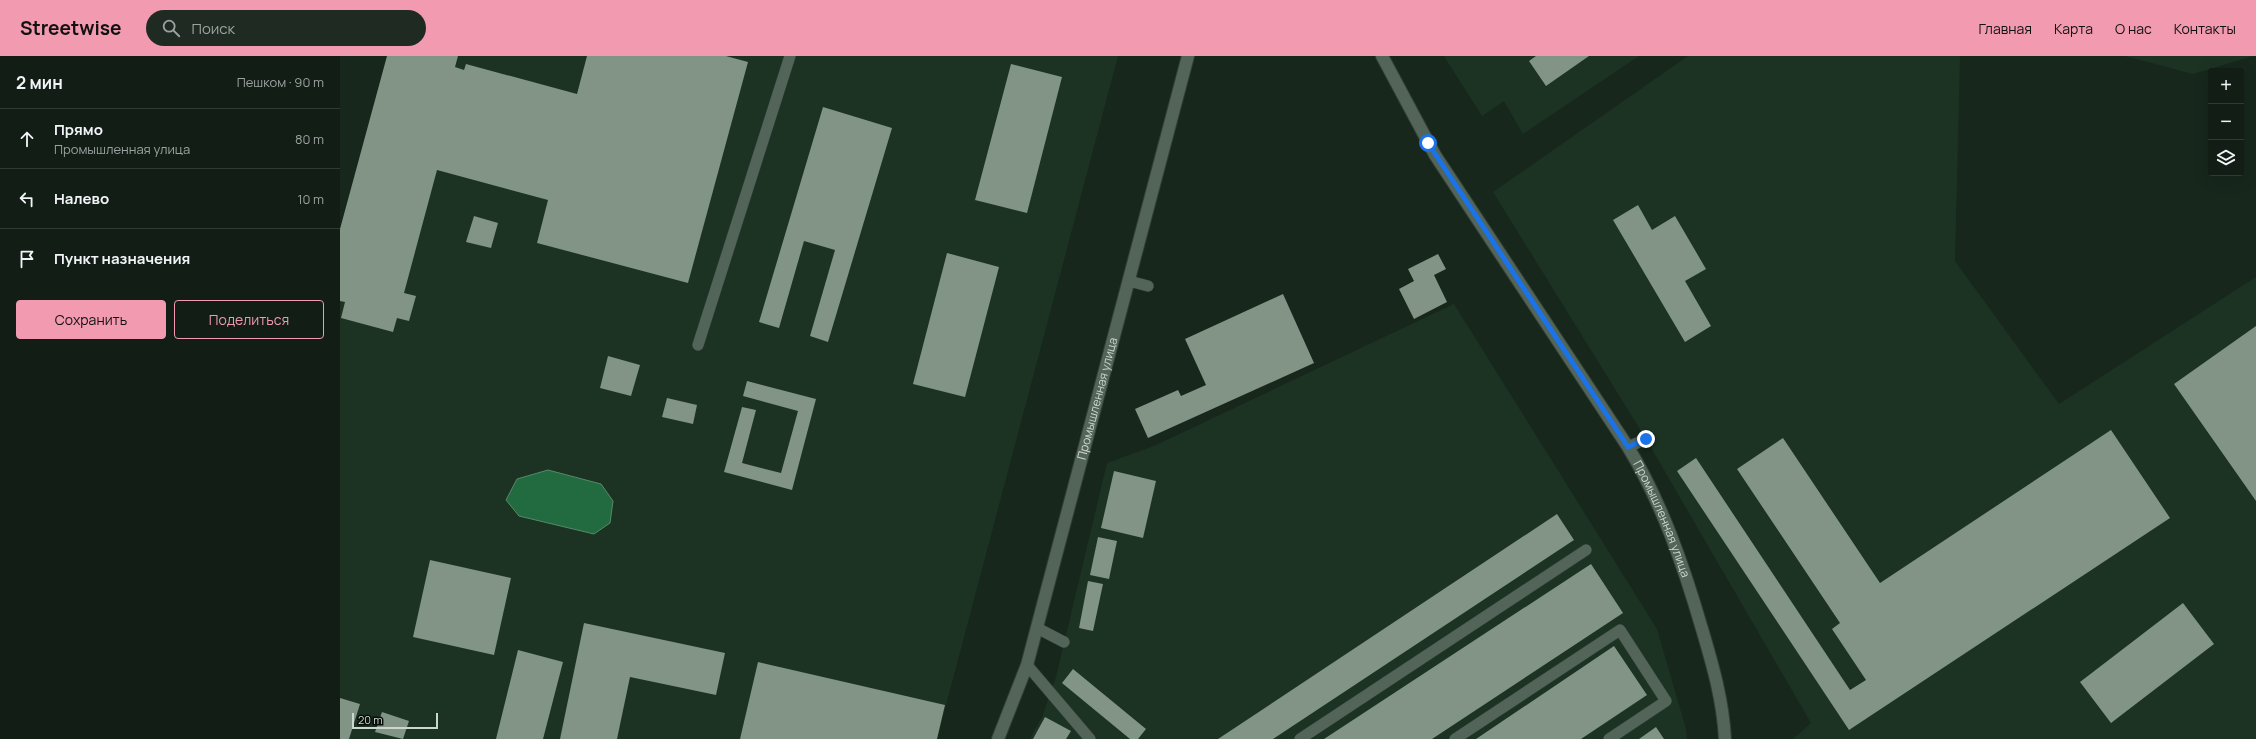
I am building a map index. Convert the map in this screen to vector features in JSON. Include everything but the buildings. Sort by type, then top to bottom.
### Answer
[{"type":"street","name":"Промышленная улица","points":[[998,739],[1027,665],[1188,56]]},
{"type":"street","name":"Промышленная улица","points":[[1382,56],[1435,155],[1628,447],[1652,493],[1694,600],[1719,686],[1725,739]]},
{"type":"lane","points":[[698,345],[790,56]]},
{"type":"lane","points":[[1129,281],[1148,286]]},
{"type":"lane","points":[[1628,447],[1646,439]]},
{"type":"lane","points":[[1300,739],[1586,550]]},
{"type":"lane","points":[[1037,628],[1064,642]]},
{"type":"lane","points":[[1455,739],[1620,630],[1666,701],[1608,739]]},
{"type":"lane","points":[[1027,665],[1090,739]]},
{"type":"shaded area","points":[[387,56],[1118,56],[937,739],[340,739],[340,229]]},
{"type":"shaded area","points":[[1444,56],[1639,56],[1523,134],[1504,101],[1482,116]]},
{"type":"shaded area","points":[[1688,56],[1960,56],[1955,261],[2059,404],[2256,277],[2256,739],[1793,739],[1811,723],[1646,439],[1493,192]]},
{"type":"shaded area","points":[[2125,56],[2253,56],[2213,68],[2208,68],[2208,70],[2193,74]]},
{"type":"shaded area","points":[[1454,304],[1657,629],[1686,729],[1687,739],[1030,739],[1042,717],[1056,677],[1107,463],[1154,446]]},
{"type":"shaded area","points":[[548,470],[601,484],[613,501],[610,523],[594,534],[519,516],[506,500],[517,479]]},
{"type":"route","points":[[1428,143],[1628,447],[1646,439]]}]
